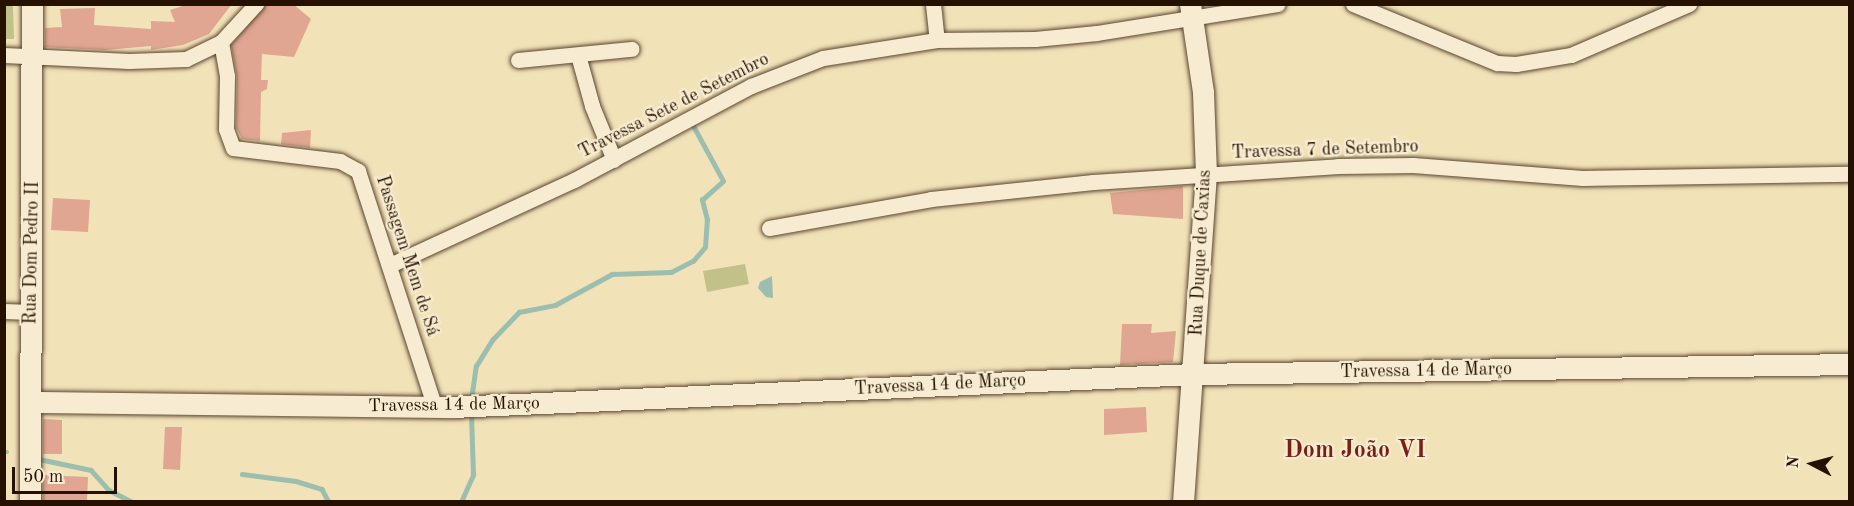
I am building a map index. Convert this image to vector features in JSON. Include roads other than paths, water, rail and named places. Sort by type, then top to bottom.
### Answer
[{"type":"street","name":"Rua Dom Pedro II","points":[[30,501],[32,4]]},
{"type":"street","points":[[4,55],[168,62],[206,52],[221,42],[256,4]]},
{"type":"street","points":[[933,4],[937,40]]},
{"type":"street","name":"Travessa Sete de Setembro","points":[[390,265],[614,160],[790,69],[864,50],[937,40],[1067,37],[1191,10],[1278,4]]},
{"type":"street","points":[[1353,4],[1497,63],[1516,64],[1571,54],[1689,4]]},
{"type":"street","name":"Rua Duque de Caxias","points":[[1183,501],[1194,374],[1206,174],[1203,92],[1191,10]]},
{"type":"street","name":"Passagem Mem de Sá","points":[[221,42],[227,76],[229,143],[245,152],[350,165],[363,181],[435,408]]},
{"type":"street","points":[[518,60],[632,49]]},
{"type":"street","points":[[578,55],[592,106],[614,160]]},
{"type":"street","name":"Travessa 7 de Setembro","points":[[770,228],[931,199],[1206,174],[1378,165],[1583,178],[1850,174]]},
{"type":"street","points":[[4,311],[31,312]]},
{"type":"street","name":"Travessa 14 de Março","points":[[31,402],[435,408],[1194,374],[1850,364]]},
{"type":"waterway","points":[[471,400],[476,366],[492,340],[519,312],[555,305],[612,274],[671,272],[693,261],[705,247],[707,220],[702,200],[723,181],[693,126]]},
{"type":"waterway","points":[[461,502],[473,475],[471,416]]},
{"type":"waterway","points":[[39,459],[91,470],[109,490],[133,502]]},
{"type":"waterway","points":[[242,474],[296,481],[322,489],[329,502]]},
{"type":"district","name":"Dom João VI","points":[[1355,452]]}]
